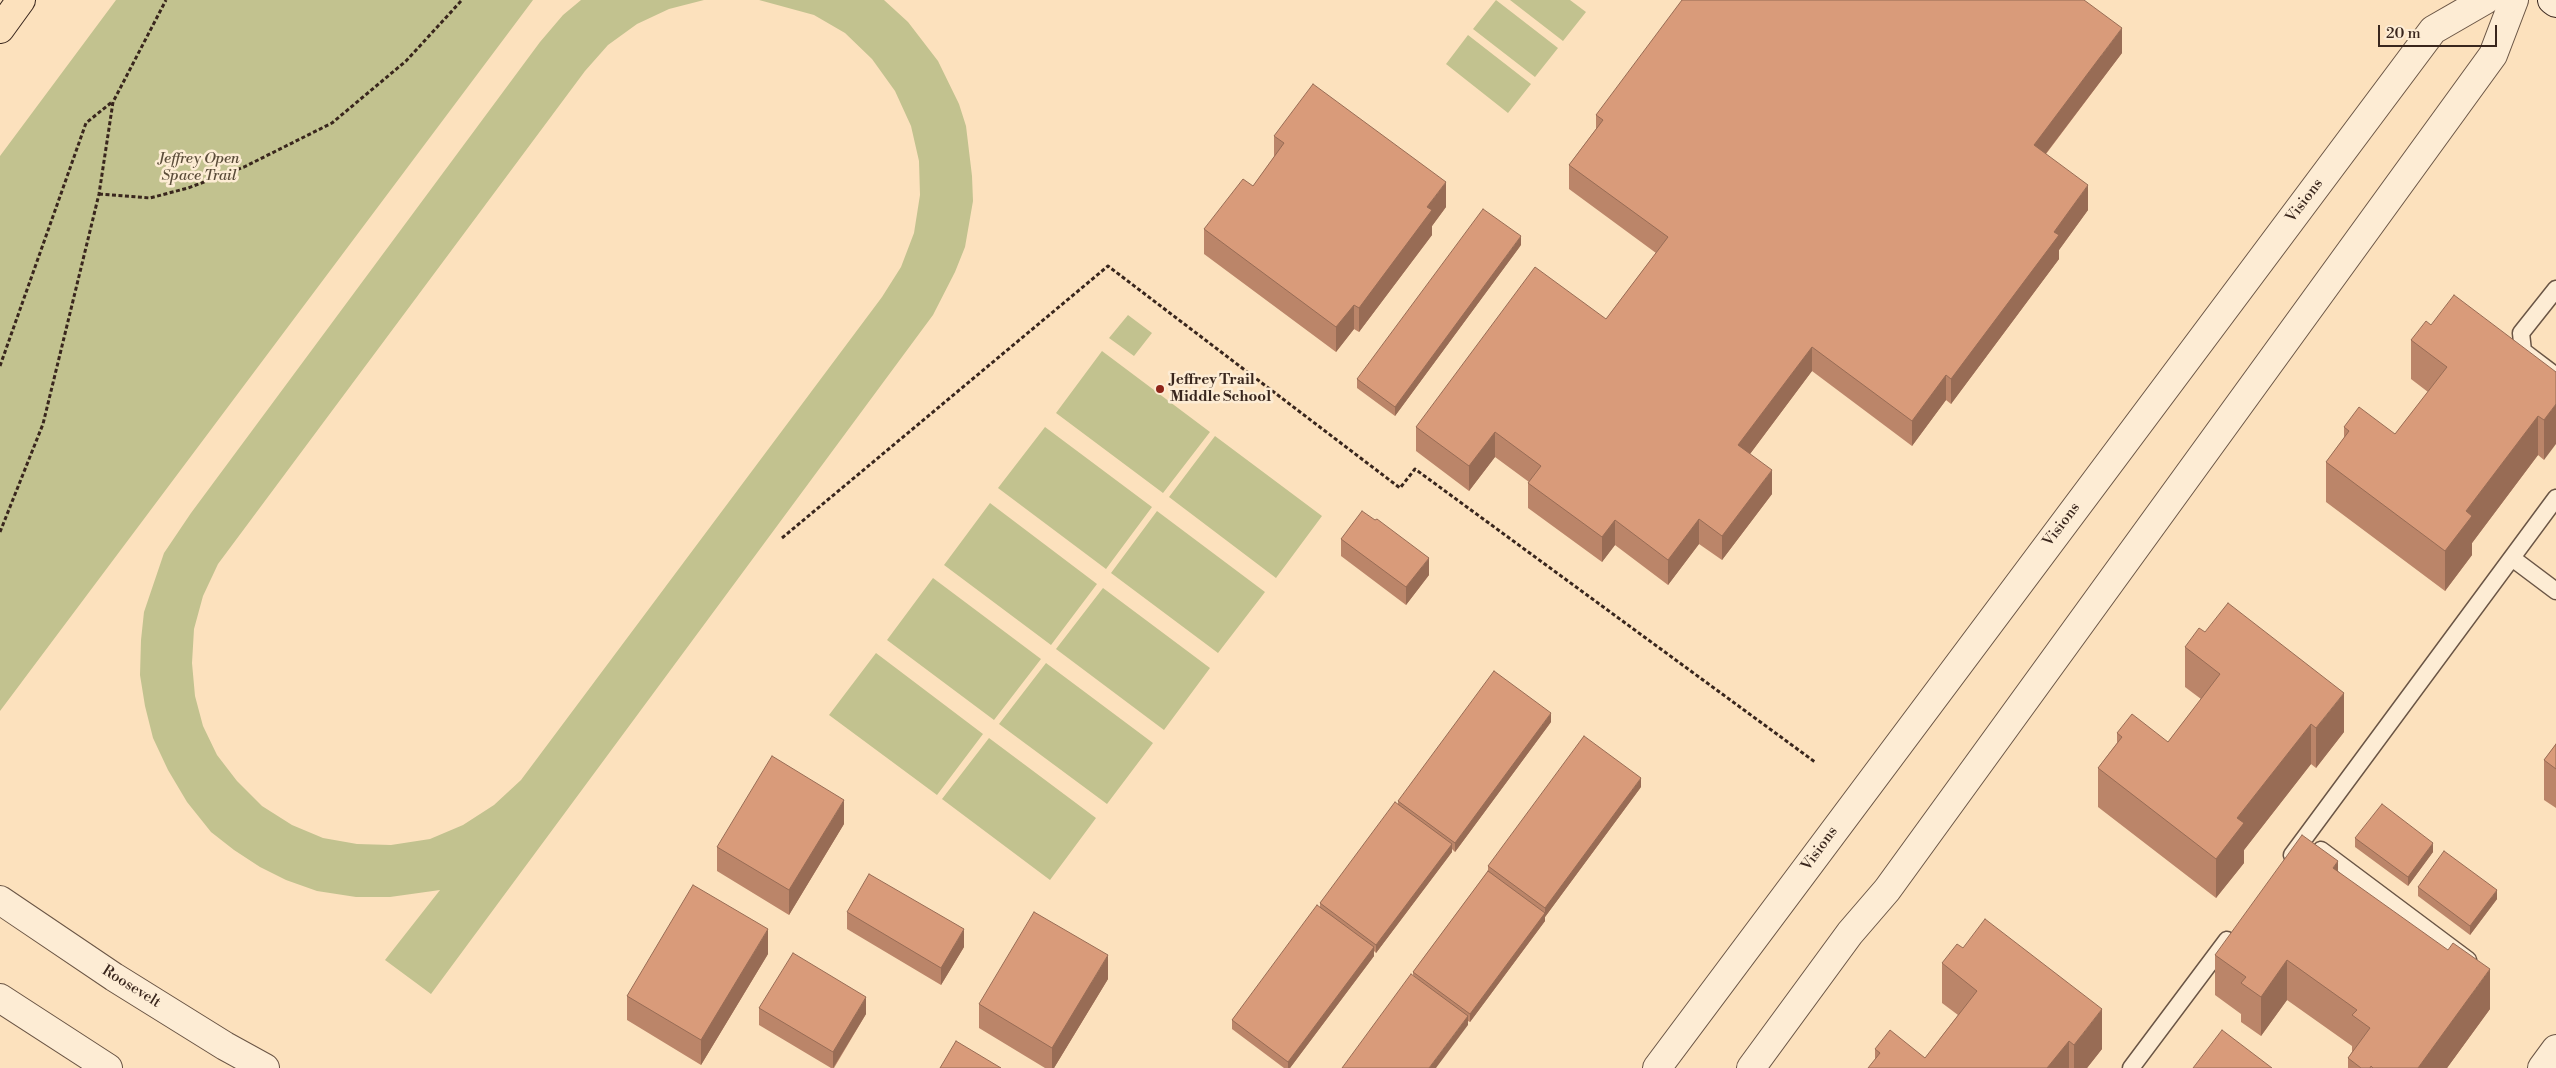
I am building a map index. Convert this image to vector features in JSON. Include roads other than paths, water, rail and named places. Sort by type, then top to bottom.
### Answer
[{"type":"main road","points":[[0,28],[21,0]]},
{"type":"street","name":"Visions","points":[[1656,1068],[2433,30],[2485,0]]},
{"type":"street","points":[[1751,1068],[1850,933],[1893,882],[2493,55],[2514,0]]},
{"type":"street","points":[[2552,0],[2556,3]]},
{"type":"street","name":"Roosevelt","points":[[0,900],[114,977],[225,1046],[265,1068]]},
{"type":"street","points":[[0,998],[108,1068]]},
{"type":"street","points":[[2542,1068],[2556,1049]]},
{"type":"lane","points":[[2556,289],[2520,334],[2523,350],[2556,376]]},
{"type":"lane","points":[[2281,870],[2556,498]]},
{"type":"lane","points":[[2512,558],[2556,591]]},
{"type":"lane","points":[[2305,838],[2483,971]]},
{"type":"lane","points":[[2131,1068],[2239,925]]},
{"type":"place","name":"Jeffrey Trail Middle School","points":[[1160,389]]},
{"type":"park label","name":"Jeffrey Open Space Trail","points":[[199,168]]}]
